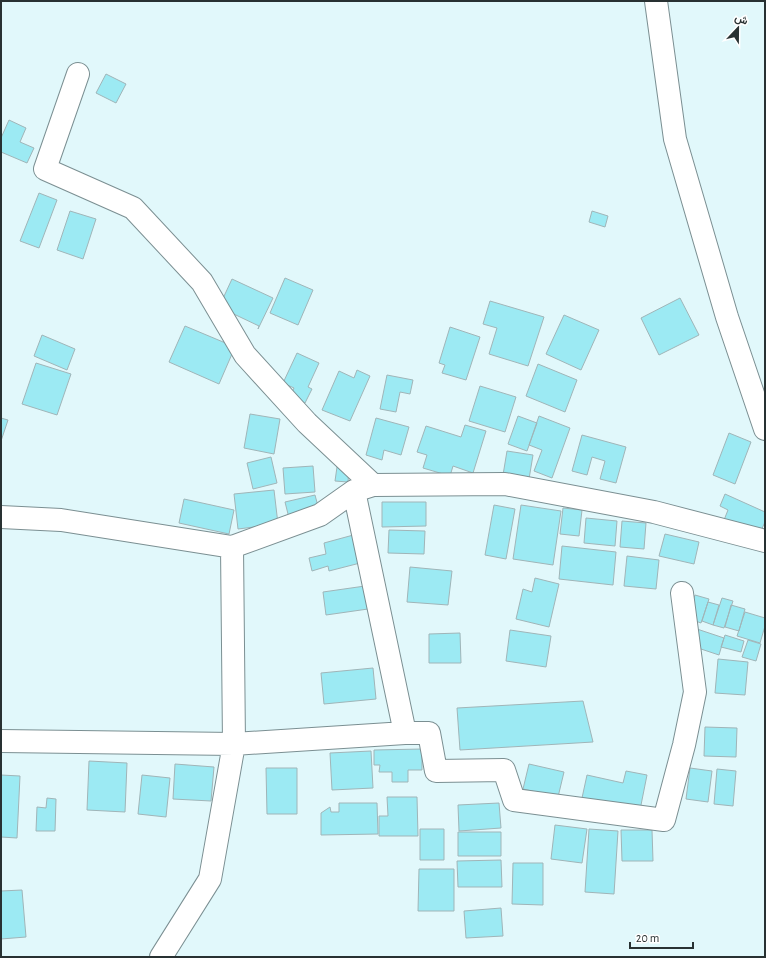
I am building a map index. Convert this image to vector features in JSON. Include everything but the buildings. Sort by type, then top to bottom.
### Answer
[{"type":"street","points":[[656,1],[675,139],[727,317],[765,429]]},
{"type":"street","points":[[78,74],[45,169],[133,208],[202,282],[245,355],[307,423],[363,488],[405,733]]},
{"type":"street","points":[[1,517],[61,520],[232,547],[320,515],[363,488],[505,484],[654,512],[765,541]]},
{"type":"street","points":[[161,957],[210,879],[234,744],[232,547]]},
{"type":"street","points":[[1,741],[234,744],[405,733],[429,733],[436,771],[504,770],[514,800],[664,820],[684,745],[695,692],[682,593]]}]
